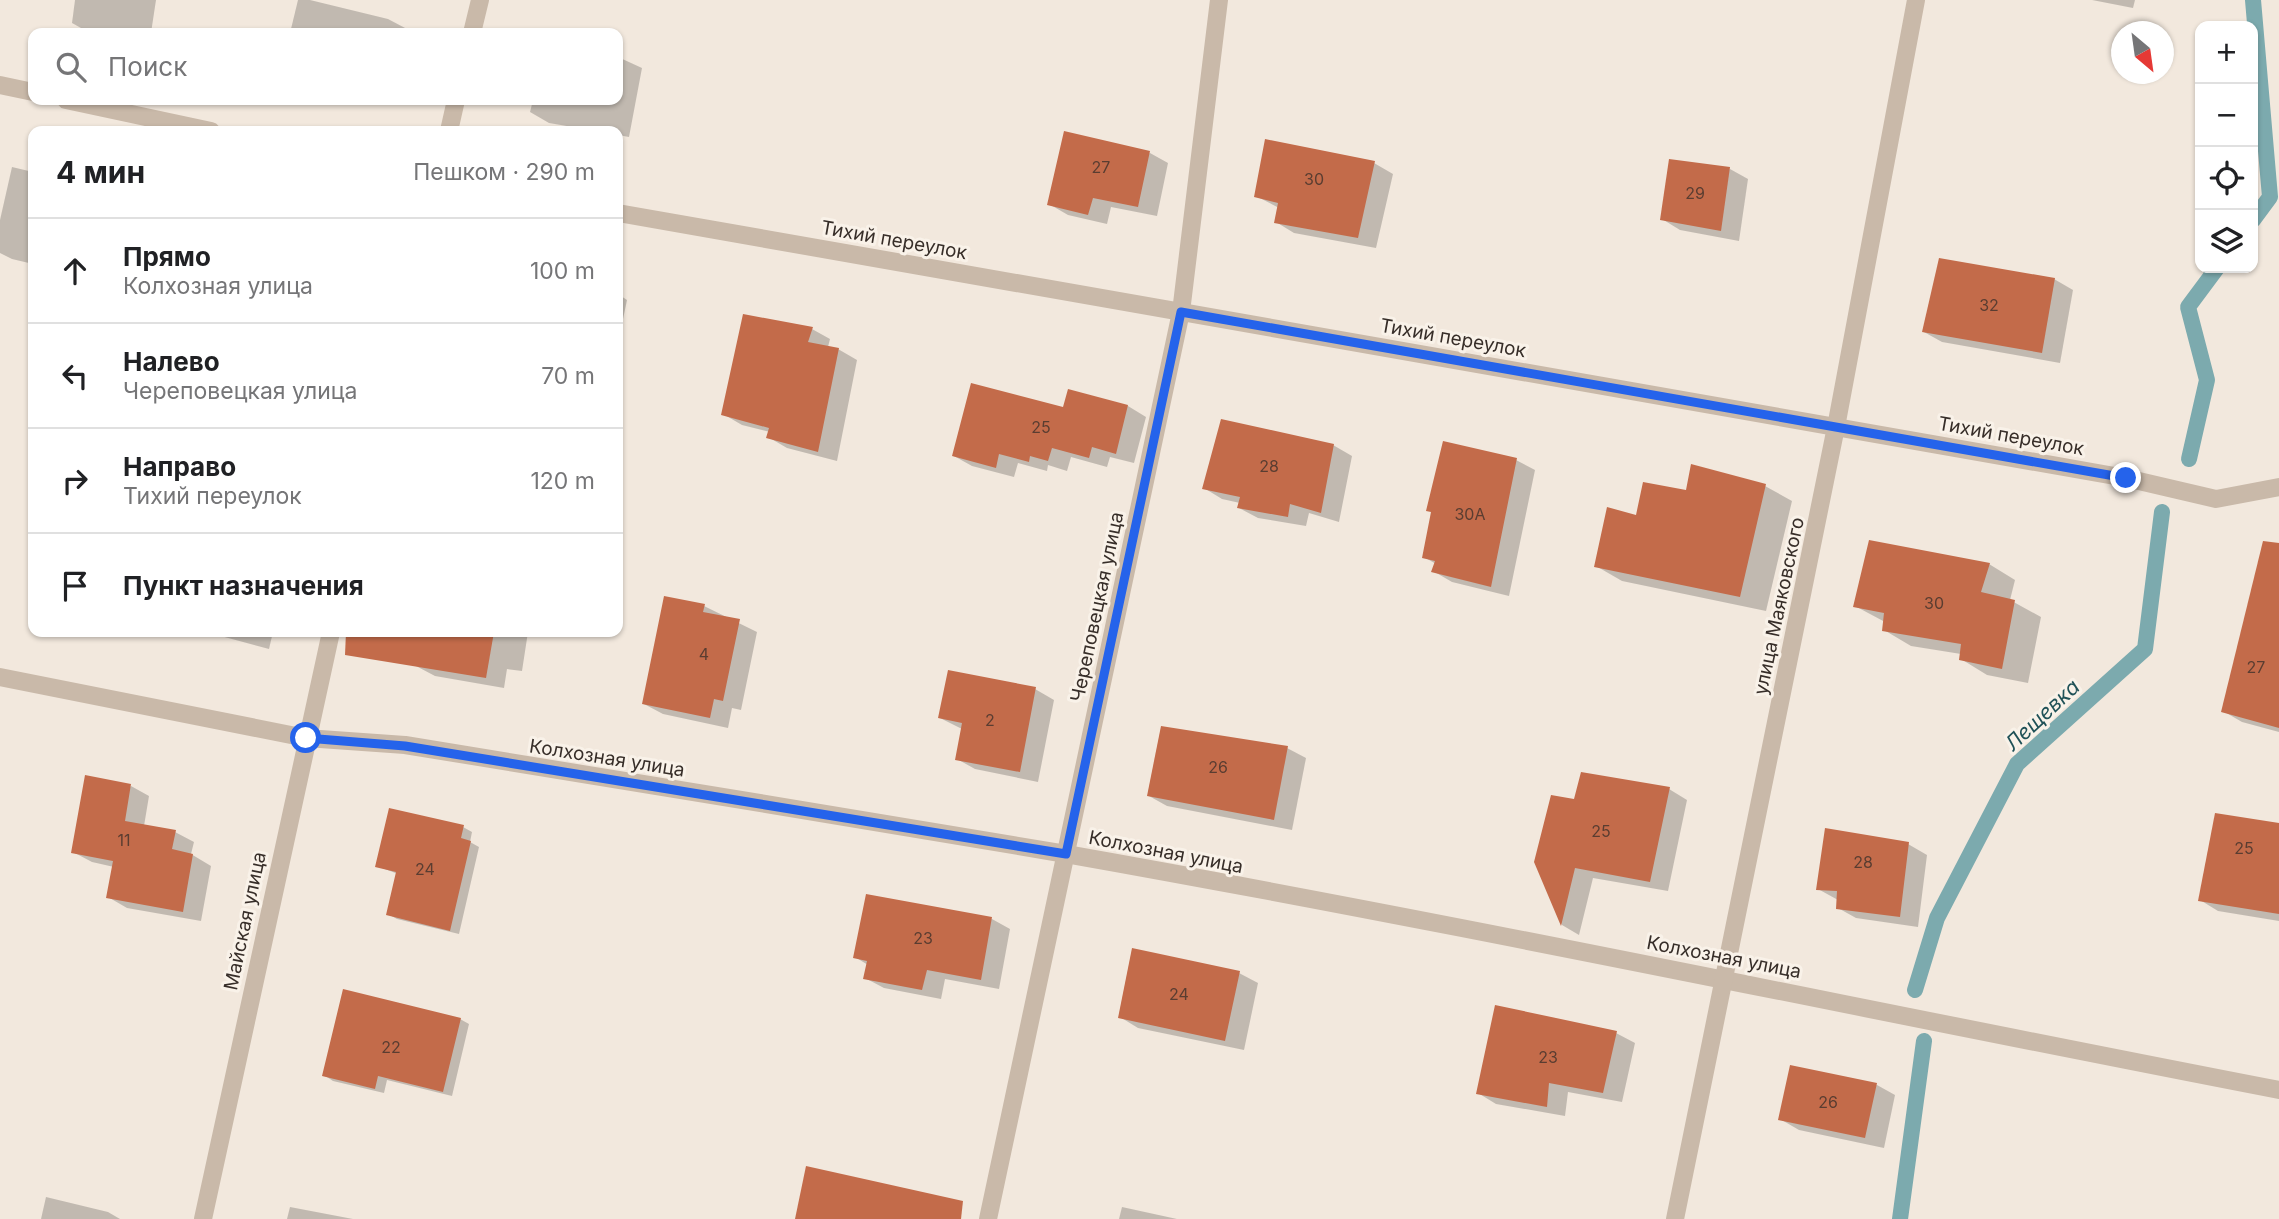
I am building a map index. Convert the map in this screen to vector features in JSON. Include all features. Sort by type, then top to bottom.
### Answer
[{"type":"street","points":[[473,28],[480,0]]},
{"type":"street","name":"Череповецкая улица","points":[[988,1219],[1181,312],[1219,0]]},
{"type":"street","name":"улица Маяковского","points":[[1675,1219],[1836,427],[1916,0]]},
{"type":"street","points":[[0,85],[28,92]]},
{"type":"street","points":[[89,105],[188,126]]},
{"type":"street","points":[[450,126],[455,105]]},
{"type":"street","name":"Тихий переулок","points":[[623,214],[2126,478],[2216,499],[2279,486]]},
{"type":"street","name":"Майская улица","points":[[203,1219],[330,637]]},
{"type":"street","name":"Колхозная улица","points":[[0,677],[306,738],[405,746],[1066,854],[1724,978],[1967,1030],[2279,1090]]},
{"type":"building","points":[[1064,131],[1150,151],[1138,207],[1093,198],[1088,215],[1047,205]]},
{"type":"building","points":[[1265,139],[1375,161],[1358,238],[1274,223],[1278,203],[1254,197]]},
{"type":"building","points":[[1669,159],[1730,167],[1721,231],[1660,220]]},
{"type":"building","points":[[1939,258],[2055,278],[2042,353],[1922,332]]},
{"type":"building","points":[[743,314],[813,327],[808,342],[839,348],[818,452],[766,438],[769,428],[721,415]]},
{"type":"building","points":[[971,383],[1063,407],[1068,389],[1128,405],[1116,454],[1092,447],[1089,458],[1052,448],[1048,461],[1030,456],[1029,462],[999,454],[996,468],[952,456]]},
{"type":"building","points":[[1221,419],[1334,444],[1321,513],[1290,504],[1288,517],[1237,508],[1240,497],[1202,489]]},
{"type":"building","points":[[1443,441],[1517,458],[1491,587],[1431,572],[1435,561],[1422,558],[1431,512],[1426,511]]},
{"type":"building","points":[[1691,464],[1766,484],[1740,597],[1594,567],[1607,507],[1636,515],[1643,482],[1686,490]]},
{"type":"building","points":[[1869,540],[1990,563],[1981,592],[2015,600],[2002,669],[1959,660],[1961,644],[1882,631],[1884,613],[1853,607]]},
{"type":"building","points":[[2263,541],[2279,543],[2279,728],[2221,712]]},
{"type":"building","points":[[664,596],[705,604],[703,612],[740,619],[723,701],[714,699],[710,718],[642,704]]},
{"type":"building","points":[[346,637],[493,637],[486,678],[345,655]]},
{"type":"building","points":[[948,670],[1036,687],[1020,772],[955,760],[962,723],[938,718]]},
{"type":"building","points":[[1161,726],[1288,746],[1274,820],[1147,796]]},
{"type":"building","points":[[1581,772],[1670,787],[1650,882],[1575,868],[1561,926],[1534,862],[1551,795],[1574,799]]},
{"type":"building","points":[[85,775],[131,784],[125,821],[176,830],[172,849],[193,854],[183,912],[106,898],[113,861],[71,853]]},
{"type":"building","points":[[389,808],[464,825],[461,838],[471,841],[450,931],[386,915],[396,872],[375,867]]},
{"type":"building","points":[[2215,813],[2279,823],[2279,914],[2198,901]]},
{"type":"building","points":[[1825,828],[1909,842],[1900,917],[1836,909],[1837,891],[1816,890]]},
{"type":"building","points":[[866,894],[992,917],[981,980],[927,970],[922,990],[863,979],[867,961],[853,958]]},
{"type":"building","points":[[1132,948],[1240,971],[1225,1041],[1118,1018]]},
{"type":"building","points":[[343,989],[461,1018],[443,1092],[378,1076],[375,1089],[322,1076]]},
{"type":"building","points":[[1495,1005],[1617,1031],[1603,1093],[1549,1083],[1547,1107],[1476,1094]]},
{"type":"building","points":[[1790,1065],[1877,1083],[1865,1138],[1778,1120]]},
{"type":"building","points":[[806,1166],[963,1201],[961,1219],[795,1219]]},
{"type":"waterway","name":"Лещевка","points":[[2253,0],[2270,197],[2258,213]]},
{"type":"waterway","name":"Лещевка","points":[[2189,459],[2207,380],[2188,307],[2213,273]]},
{"type":"waterway","name":"Лещевка","points":[[1915,990],[1937,918],[2017,764],[2145,649],[2162,512]]},
{"type":"waterway","name":"Лещевка","points":[[1900,1219],[1924,1041]]},
{"type":"route","points":[[306,738],[405,746],[1066,854],[1181,312],[2126,478]]}]
